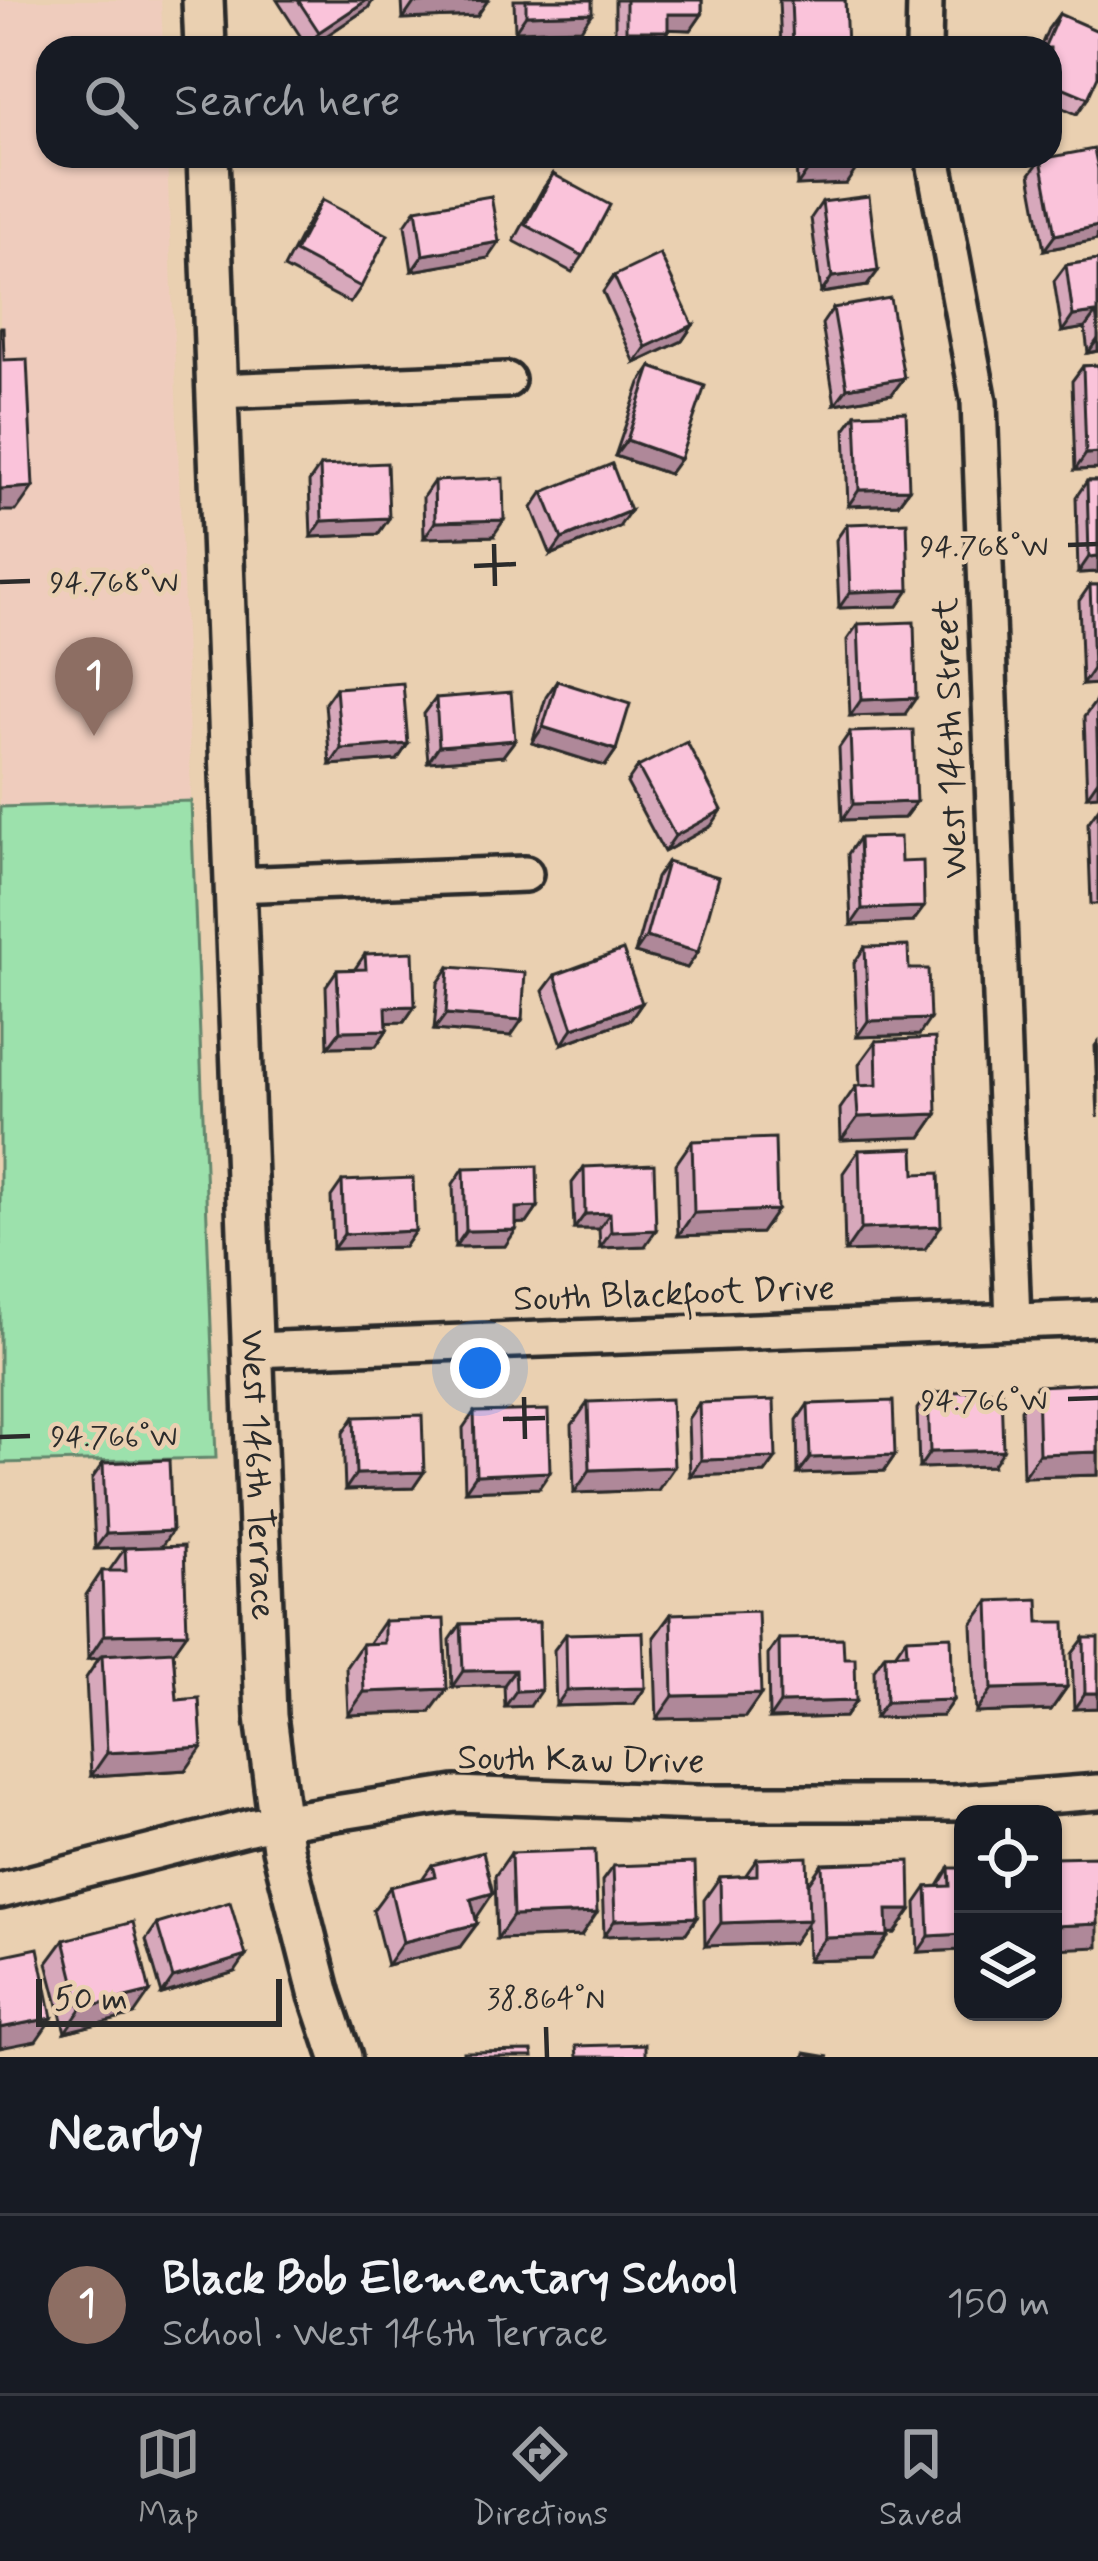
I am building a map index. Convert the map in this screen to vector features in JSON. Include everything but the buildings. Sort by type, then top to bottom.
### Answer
[{"type":"street","points":[[203,0],[204,36]]},
{"type":"street","points":[[925,0],[925,36]]},
{"type":"street","name":"West 146th Terrace","points":[[208,168],[266,1716],[280,1822],[320,1995],[341,2057]]},
{"type":"street","name":"West 146th Street","points":[[936,168],[979,402],[1013,1321]]},
{"type":"street","points":[[216,391],[507,380]]},
{"type":"street","points":[[235,885],[524,874]]},
{"type":"street","name":"South Blackfoot Drive","points":[[253,1350],[1098,1318]]},
{"type":"street","name":"South Kaw Drive","points":[[0,1891],[280,1822],[455,1794],[698,1803],[954,1803],[1098,1792]]},
{"type":"shaded area","points":[[0,0],[161,0],[162,36],[36,36],[36,168],[167,168],[216,1458],[0,1463]]},
{"type":"green space","points":[[191,801],[216,1458],[0,1463],[0,807]]},
{"type":"place","name":"Black Bob Elementary School","points":[[94,736]]}]
